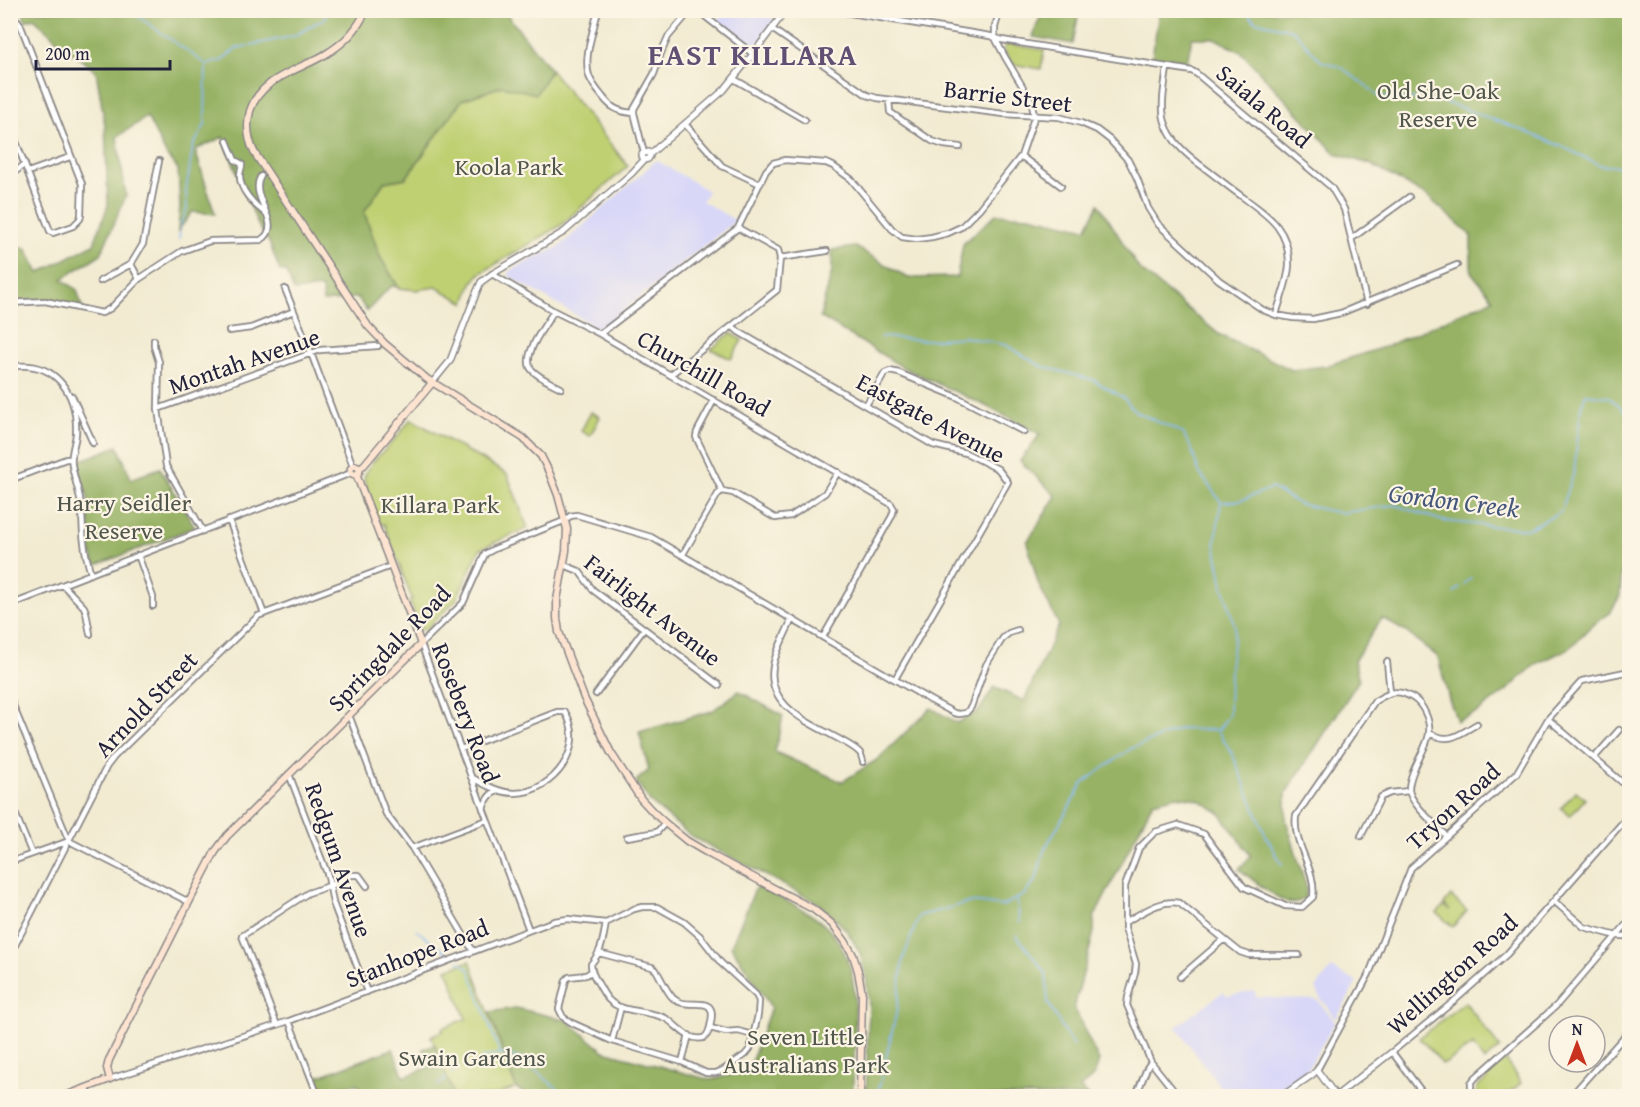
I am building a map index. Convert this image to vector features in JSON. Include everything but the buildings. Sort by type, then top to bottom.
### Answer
[{"type":"main road","points":[[366,10],[360,22],[335,49],[316,60],[285,70],[265,81],[252,98],[245,119],[246,137],[251,155],[287,201],[368,326],[385,344],[432,383],[510,429],[541,456],[566,520],[567,540],[557,600],[557,618],[564,647],[580,688],[611,753],[641,799],[665,824],[711,855],[813,909],[832,924],[845,941],[858,971],[862,994],[860,1096]]},
{"type":"main road","points":[[355,470],[364,465],[432,383]]},
{"type":"main road","name":"Rosebery Road","points":[[355,470],[421,644]]},
{"type":"main road","name":"Springdale Road","points":[[110,1079],[108,1063],[215,852],[227,836],[421,644]]},
{"type":"main road","name":"Stanhope Road","points":[[65,1096],[110,1079]]},
{"type":"street","points":[[598,10],[588,53],[589,75],[594,85],[613,108],[617,111],[634,113]]},
{"type":"street","points":[[646,156],[634,109],[654,74],[668,38],[691,10]]},
{"type":"street","points":[[697,10],[753,54]]},
{"type":"street","points":[[432,383],[450,361],[479,285],[492,274],[564,232],[632,173],[646,156],[724,90],[786,10]]},
{"type":"street","name":"Saiala Road","points":[[832,10],[1192,71],[1331,188],[1344,209],[1367,304]]},
{"type":"street","points":[[600,334],[738,228],[769,166],[779,160],[833,166],[850,179],[896,233],[907,238],[924,238],[948,233],[966,223],[1022,156],[1034,115],[1030,99],[995,38],[995,27],[1000,10]]},
{"type":"street","points":[[10,19],[20,24],[81,184],[81,215],[77,224],[53,233],[50,231],[10,126]]},
{"type":"street","name":"Barrie Street","points":[[772,29],[867,94],[877,98],[1004,114],[1059,117],[1088,126],[1110,140],[1133,168],[1148,208],[1158,224],[1219,280],[1263,310],[1276,315],[1313,319],[1341,313],[1457,265]]},
{"type":"street","points":[[1167,68],[1164,121],[1172,138],[1185,153],[1258,207],[1276,223],[1282,232],[1287,244],[1289,265],[1288,276],[1276,315]]},
{"type":"street","points":[[734,79],[805,120]]},
{"type":"street","points":[[889,100],[890,112],[932,141],[960,147]]},
{"type":"street","points":[[686,124],[722,166],[760,184]]},
{"type":"street","points":[[227,141],[235,160],[243,164],[240,177],[245,191],[255,205],[267,215]]},
{"type":"street","points":[[1022,156],[1061,186]]},
{"type":"street","points":[[28,172],[70,157]]},
{"type":"street","points":[[100,281],[131,264],[143,244],[159,161]]},
{"type":"street","points":[[10,176],[25,164]]},
{"type":"street","points":[[10,303],[45,301],[102,313],[111,308],[139,279],[182,251],[210,242],[265,238],[270,224],[257,189],[257,183],[261,177]]},
{"type":"street","points":[[1351,238],[1409,197]]},
{"type":"street","points":[[670,375],[777,290],[780,258],[778,250],[738,228]]},
{"type":"street","points":[[780,258],[827,251]]},
{"type":"street","points":[[131,264],[139,279]]},
{"type":"street","name":"Churchill Road","points":[[492,274],[838,472],[888,502],[894,508],[892,516],[823,637]]},
{"type":"street","name":"Rosebery Road","points":[[285,289],[355,470]]},
{"type":"street","points":[[229,331],[251,328],[294,311]]},
{"type":"street","points":[[554,311],[529,352],[528,363],[533,371],[561,388]]},
{"type":"street","name":"Eastgate Avenue","points":[[732,326],[933,445],[966,453],[998,469],[1008,482],[895,679]]},
{"type":"street","points":[[154,340],[159,362],[158,410],[166,466],[203,531]]},
{"type":"street","name":"Montah Avenue","points":[[158,410],[320,350],[378,346]]},
{"type":"street","points":[[10,367],[25,365],[44,370],[55,376],[74,398],[93,443]]},
{"type":"street","points":[[866,405],[885,373],[890,371],[957,397],[1024,432]]},
{"type":"street","points":[[68,392],[75,416],[75,440],[71,459],[81,503],[84,543],[91,574]]},
{"type":"street","points":[[714,400],[696,437],[722,491]]},
{"type":"street","points":[[10,480],[71,459]]},
{"type":"street","points":[[10,605],[355,470]]},
{"type":"street","points":[[722,491],[733,493],[775,518],[791,516],[825,493],[838,472]]},
{"type":"street","points":[[682,555],[718,494],[722,491]]},
{"type":"street","name":"Springdale Road","points":[[421,644],[463,603],[485,554],[573,515],[581,515],[651,537],[954,713],[963,714],[969,711],[991,657],[1003,638],[1018,630]]},
{"type":"street","points":[[230,520],[264,614]]},
{"type":"street","points":[[138,555],[153,597],[153,606]]},
{"type":"street","name":"Fairlight Avenue","points":[[564,565],[579,571],[594,590],[719,685]]},
{"type":"street","name":"Arnold Street","points":[[10,955],[107,766],[114,757],[254,619],[391,566]]},
{"type":"street","points":[[63,585],[84,607],[90,634]]},
{"type":"street","points":[[792,619],[774,662],[773,688],[786,706],[860,754],[863,762]]},
{"type":"street","points":[[596,694],[644,629]]},
{"type":"street","name":"Rosebery Road","points":[[421,644],[529,930]]},
{"type":"street","points":[[1387,662],[1390,692]]},
{"type":"street","name":"Tryon Road","points":[[1282,1096],[1317,1070],[1369,974],[1411,868],[1516,774],[1548,719],[1582,681],[1629,671]]},
{"type":"street","points":[[1178,1096],[1151,1062],[1127,1005],[1136,974],[1136,964],[1125,922],[1125,886],[1139,848],[1155,832],[1178,825],[1204,834],[1244,887],[1285,906],[1302,907],[1313,897],[1314,882],[1294,829],[1296,816],[1376,701],[1390,692],[1404,693],[1418,701],[1426,714],[1429,733],[1413,773],[1409,791],[1414,802],[1446,836]]},
{"type":"street","points":[[10,698],[69,841],[189,902]]},
{"type":"street","points":[[460,749],[557,712],[565,712],[570,719],[571,740],[566,761],[546,783],[533,790],[516,793],[499,791],[471,777]]},
{"type":"street","points":[[349,715],[386,814],[412,848],[473,951]]},
{"type":"street","points":[[1548,719],[1629,789]]},
{"type":"street","points":[[1429,733],[1441,739],[1454,737],[1477,724]]},
{"type":"street","points":[[1594,758],[1619,730]]},
{"type":"street","name":"Redgum Avenue","points":[[289,774],[328,876],[333,903],[367,992]]},
{"type":"street","points":[[483,808],[489,797],[499,791]]},
{"type":"street","points":[[1361,836],[1381,797],[1390,793],[1409,791]]},
{"type":"street","points":[[10,801],[32,854]]},
{"type":"street","name":"Wellington Road","points":[[1337,1096],[1454,1002],[1507,954],[1629,814]]},
{"type":"street","points":[[412,848],[487,820]]},
{"type":"street","points":[[627,837],[657,832],[665,824]]},
{"type":"street","points":[[10,862],[69,841]]},
{"type":"street","points":[[277,1025],[243,936],[308,892],[354,874],[359,876],[367,886]]},
{"type":"street","points":[[1125,922],[1164,902],[1172,901],[1179,903],[1240,952],[1249,955],[1299,955]]},
{"type":"street","points":[[1554,902],[1580,925],[1617,936],[1629,936]]},
{"type":"street","points":[[591,972],[586,975],[569,977],[566,980],[559,1008],[562,1017],[572,1023],[612,1041],[682,1062],[706,1074],[716,1073],[745,1055],[750,1049],[758,1015],[759,1001],[756,995],[721,963],[700,936],[684,922],[657,907],[642,907],[606,923],[603,942],[591,964],[591,972],[609,1000],[621,1007],[664,1017],[682,1032],[701,1038],[705,1037],[713,1015],[711,1008],[704,1004],[688,1004],[674,999],[654,968],[599,953]]},
{"type":"street","name":"Stanhope Road","points":[[110,1079],[289,1021],[529,930],[564,919],[606,923]]},
{"type":"street","points":[[1471,1096],[1471,1083],[1475,1078],[1556,1006],[1629,920]]},
{"type":"street","points":[[1180,977],[1224,940]]},
{"type":"street","points":[[612,1041],[621,1007]]},
{"type":"street","points":[[289,1021],[318,1096]]},
{"type":"street","points":[[710,1028],[753,1035]]},
{"type":"street","points":[[1571,1096],[1629,1030]]},
{"type":"street","points":[[682,1062],[689,1035]]},
{"type":"street","points":[[1392,1052],[1425,1096]]},
{"type":"street","points":[[1136,1096],[1151,1062]]},
{"type":"street","points":[[1317,1070],[1337,1096]]},
{"type":"street","points":[[86,1088],[90,1096]]},
{"type":"shaded area","points":[[726,10],[761,11],[775,20],[757,44],[746,46],[717,22]]},
{"type":"shaded area","points":[[656,160],[708,191],[702,201],[735,220],[733,223],[603,326],[596,327],[509,276],[509,272],[559,247]]},
{"type":"shaded area","points":[[1331,968],[1357,982],[1336,1019],[1316,988]]},
{"type":"shaded area","points":[[1255,991],[1256,997],[1318,1000],[1335,1022],[1308,1069],[1270,1096],[1227,1096],[1176,1027],[1223,992],[1227,996]]},
{"type":"green space","points":[[23,11],[504,11],[551,70],[536,94],[502,86],[462,100],[406,178],[384,182],[364,212],[380,257],[399,288],[393,286],[389,288],[367,311],[357,297],[323,302],[322,288],[294,291],[286,271],[280,271],[269,242],[258,225],[223,137],[195,150],[215,214],[192,212],[178,231],[180,205],[178,169],[167,156],[147,117],[117,137],[126,196],[101,254],[62,279],[77,290],[83,310],[51,300],[11,301],[10,247],[26,248],[39,273],[94,244],[108,205],[105,125],[96,71],[62,45],[34,18],[25,21]]},
{"type":"green space","points":[[1043,11],[1079,11],[1073,44],[1033,37]]},
{"type":"green space","name":"Old She-Oak Reserve","points":[[1159,11],[1629,11],[1629,564],[1622,569],[1620,596],[1610,613],[1590,627],[1570,648],[1536,664],[1478,712],[1457,721],[1438,657],[1406,632],[1382,618],[1354,661],[1359,680],[1286,793],[1286,820],[1307,889],[1305,898],[1300,901],[1286,902],[1264,889],[1239,869],[1251,856],[1219,812],[1197,799],[1177,796],[1153,802],[1094,918],[1094,932],[1074,1008],[1099,1061],[1094,1076],[1080,1088],[1088,1096],[866,1096],[869,1006],[866,976],[859,951],[847,931],[816,902],[691,836],[650,802],[636,781],[649,770],[639,732],[712,711],[739,691],[783,716],[775,752],[842,782],[878,759],[931,708],[957,723],[979,711],[994,687],[1024,701],[1059,625],[1038,583],[1027,542],[1056,496],[1020,461],[1040,434],[904,368],[820,317],[832,271],[832,250],[856,247],[908,278],[957,277],[963,244],[996,214],[1030,216],[1086,229],[1099,204],[1139,269],[1220,335],[1292,370],[1326,366],[1387,346],[1493,299],[1471,272],[1471,235],[1427,196],[1370,164],[1336,154],[1241,52],[1214,38],[1192,38],[1187,62],[1152,58]]},
{"type":"green space","points":[[1009,44],[1044,50],[1041,69],[1012,64],[1004,50]]},
{"type":"green space","name":"Koola Park","points":[[551,70],[628,166],[560,226],[479,274],[472,283],[465,303],[436,287],[416,290],[399,288],[380,257],[364,212],[384,182],[406,178],[462,100],[502,86],[536,93]]},
{"type":"green space","points":[[731,333],[742,340],[731,359],[711,349]]},
{"type":"green space","points":[[591,412],[600,417],[590,436],[581,431]]},
{"type":"green space","name":"Killara Park","points":[[411,419],[507,474],[528,528],[480,549],[456,600],[425,630],[420,629],[409,600],[412,599],[384,524],[380,525],[364,479],[368,468]]},
{"type":"green space","name":"Harry Seidler Reserve","points":[[118,446],[131,479],[160,468],[195,527],[97,565],[94,563],[90,546],[88,498],[77,464],[79,461]]},
{"type":"green space","points":[[1576,791],[1585,799],[1570,816],[1561,808]]},
{"type":"green space","name":"Seven Little Australians Park","points":[[756,887],[810,914],[837,939],[845,953],[850,968],[855,1001],[853,1096],[529,1096],[516,1088],[489,1012],[516,1008],[566,1020],[604,1051],[710,1080],[748,1071],[771,1007],[731,946]]},
{"type":"green space","points":[[1451,896],[1467,911],[1453,927],[1437,913],[1444,906],[1450,910],[1444,904]]},
{"type":"green space","name":"Swain Gardens","points":[[470,961],[516,1088],[492,1096],[454,1096],[431,1036],[443,1031],[442,1028],[466,1019],[447,969]]},
{"type":"green space","points":[[1465,1002],[1500,1048],[1484,1061],[1473,1045],[1442,1064],[1419,1038]]},
{"type":"green space","points":[[435,1045],[454,1096],[363,1096],[358,1084],[323,1092],[317,1077],[393,1049],[404,1077],[430,1067],[423,1049]]},
{"type":"green space","points":[[1505,1060],[1521,1083],[1501,1096],[1477,1096],[1477,1087],[1487,1079],[1485,1076]]},
{"type":"waterway","points":[[129,10],[204,63]]},
{"type":"waterway","points":[[179,239],[181,223],[187,209],[186,191],[193,146],[205,125],[206,64],[221,61],[237,48],[294,36],[325,18],[329,10]]},
{"type":"waterway","points":[[1244,10],[1255,21],[1293,30],[1321,61],[1341,67],[1380,97],[1442,101],[1561,146],[1602,166],[1630,166]]},
{"type":"waterway","points":[[880,337],[927,340],[965,337],[1006,345],[1041,366],[1093,380],[1124,398],[1136,412],[1183,433],[1199,472],[1221,502]]},
{"type":"waterway","name":"Gordon Creek","points":[[878,1092],[897,1010],[903,959],[919,916],[971,902],[1002,906],[1024,895],[1036,880],[1044,850],[1083,783],[1130,749],[1180,729],[1218,730],[1229,715],[1230,668],[1235,627],[1223,586],[1215,544],[1221,502],[1239,501],[1272,488],[1299,504],[1340,513],[1395,505],[1443,521],[1527,529],[1561,512],[1574,472],[1581,406],[1586,394],[1609,397],[1630,415]]},
{"type":"waterway","points":[[1464,584],[1471,578]]},
{"type":"waterway","points":[[1454,593],[1460,587]]},
{"type":"waterway","points":[[1218,731],[1232,753],[1265,834],[1282,865]]},
{"type":"waterway","points":[[1017,900],[1020,923]]},
{"type":"waterway","points":[[416,930],[453,957]]},
{"type":"waterway","points":[[1016,935],[1046,973],[1048,1003],[1073,1046]]},
{"type":"waterway","points":[[459,961],[469,969],[500,1054]]},
{"type":"waterway","points":[[482,1058],[500,1054],[522,1059],[566,1096]]},
{"type":"waterway","points":[[452,1073],[457,1066]]},
{"type":"waterway","points":[[438,1085],[446,1078]]},
{"type":"district","name":"EAST KILLARA","points":[[753,54]]}]
